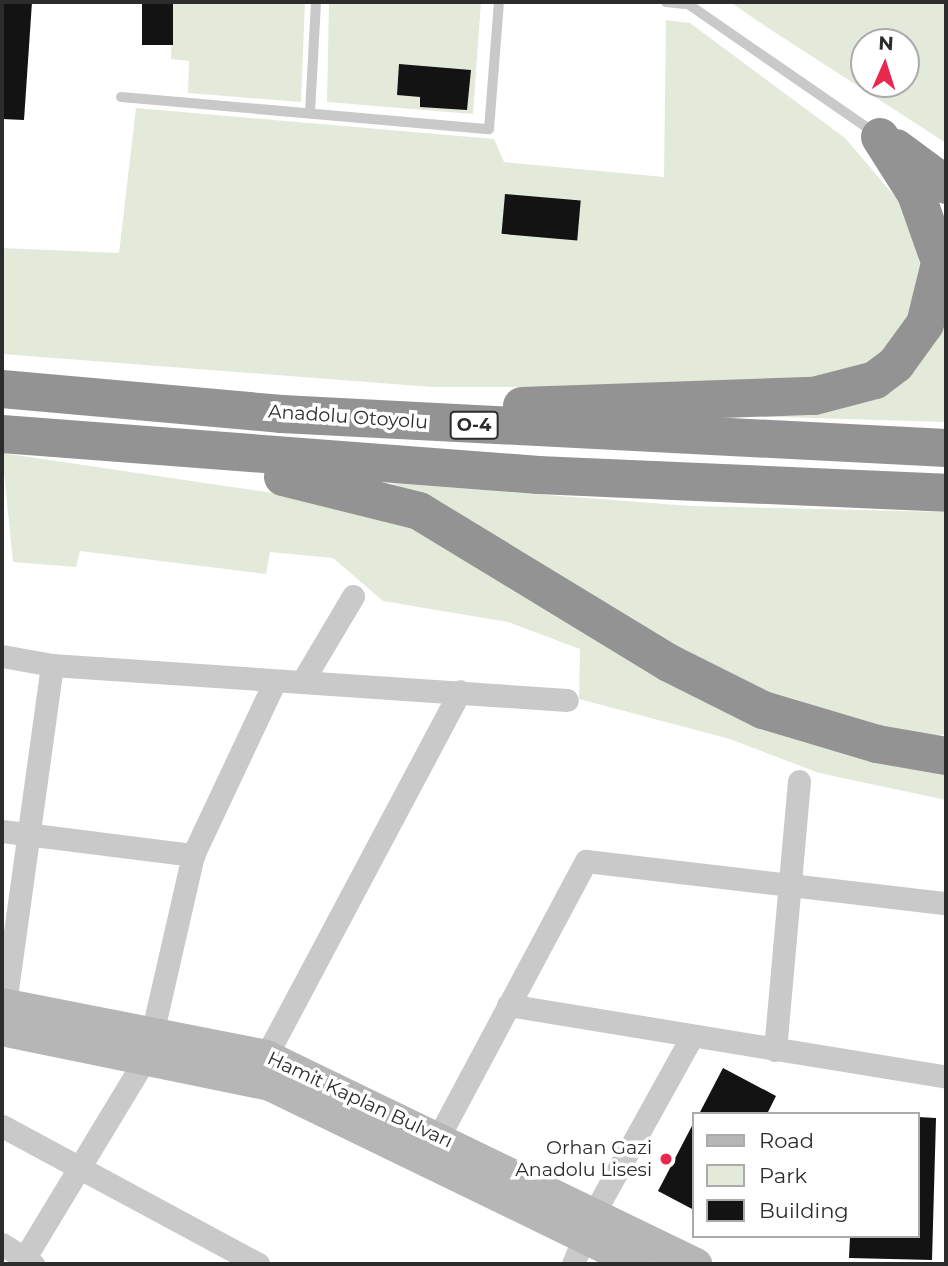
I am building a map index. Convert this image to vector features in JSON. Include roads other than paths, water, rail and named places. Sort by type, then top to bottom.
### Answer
[{"type":"highway","points":[[880,137],[946,185]]},
{"type":"highway","points":[[282,414],[766,398],[850,389],[875,380],[913,343],[934,296],[942,248],[916,194],[880,137]]},
{"type":"highway","name":"Anadolu Otoyolu","points":[[2,389],[282,414],[946,448]]},
{"type":"highway","points":[[2,434],[538,475],[946,494]]},
{"type":"highway","points":[[102,443],[387,499],[457,531],[720,692],[817,728],[946,756]]},
{"type":"main road","name":"Hamit Kaplan Bulvarı","points":[[3,1013],[151,1043],[266,1056],[439,1136],[585,1239],[696,1264]]},
{"type":"main road","name":"Hamit Kaplan Bulvarı","points":[[151,1043],[306,1098],[639,1264]]},
{"type":"street","points":[[302,682],[353,596]]},
{"type":"street","points":[[2,656],[52,665],[567,700]]},
{"type":"street","points":[[3,1013],[30,837],[52,665]]},
{"type":"street","points":[[2,1244],[26,1262],[151,1043],[194,855],[275,681]]},
{"type":"street","points":[[266,1056],[460,691]]},
{"type":"street","points":[[775,1050],[799,781]]},
{"type":"street","points":[[2,831],[30,837],[194,855]]},
{"type":"street","points":[[439,1136],[586,861],[946,903]]},
{"type":"street","points":[[509,1005],[946,1077]]},
{"type":"street","points":[[585,1239],[692,1036]]},
{"type":"street","points":[[2,1126],[258,1264]]},
{"type":"lane","points":[[310,113],[316,2]]},
{"type":"lane","points":[[121,97],[489,129],[499,2]]},
{"type":"lane","points":[[666,2],[685,3],[880,137]]},
{"type":"place","name":"Orhan Gazi Anadolu Lisesi","points":[[666,1159]]}]
